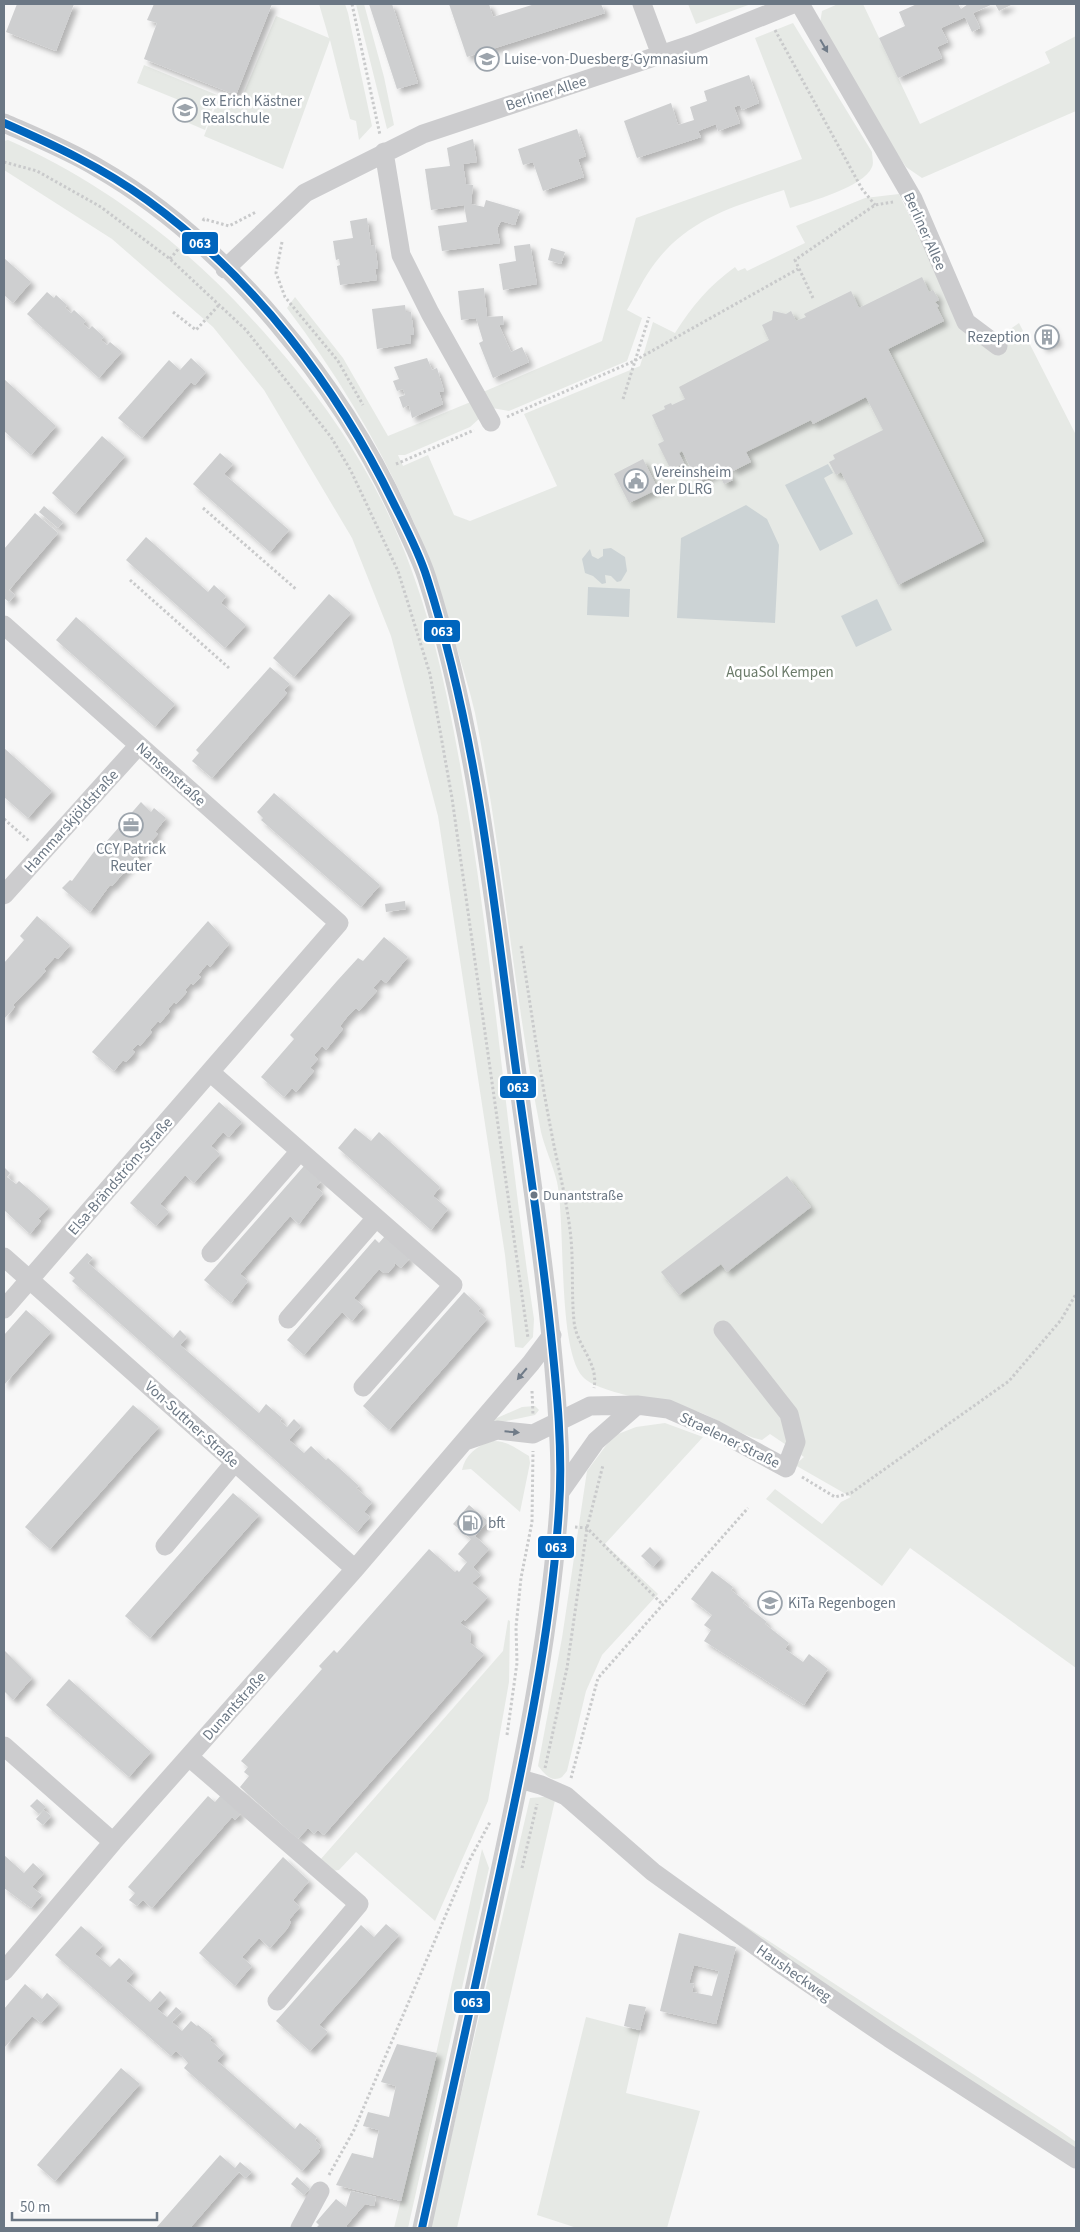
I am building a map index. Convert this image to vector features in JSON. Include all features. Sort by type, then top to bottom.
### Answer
[{"type":"street","points":[[642,4],[661,55]]},
{"type":"street","name":"Berliner Allee","points":[[225,269],[305,193],[382,143],[423,134],[661,55],[793,4]]},
{"type":"street","name":"Berliner Allee","points":[[800,4],[913,199],[966,322],[998,346]]},
{"type":"street","points":[[4,123],[59,147],[102,169],[190,235],[268,311],[326,386],[373,458],[425,571],[451,661],[465,727],[492,891],[552,1335],[558,1420],[560,1492],[546,1624],[520,1779],[422,2228]]},
{"type":"street","points":[[382,143],[401,255],[430,313],[491,422]]},
{"type":"street","name":"Nansenstraße","points":[[4,625],[339,923]]},
{"type":"street","name":"Hammarskjöldstraße","points":[[4,896],[138,746]]},
{"type":"street","name":"Elsa-Brändström-Straße","points":[[29,1280],[339,923]]},
{"type":"street","points":[[210,1072],[453,1285],[363,1387]]},
{"type":"street","points":[[212,1253],[300,1152]]},
{"type":"street","points":[[288,1319],[376,1218]]},
{"type":"street","name":"Von-Suttner-Straße","points":[[4,1257],[355,1569]]},
{"type":"street","points":[[4,1309],[29,1280]]},
{"type":"street","points":[[723,1330],[789,1414],[796,1442],[786,1468]]},
{"type":"street","name":"Dunantstraße","points":[[4,1971],[113,1842],[355,1569],[531,1363],[552,1335]]},
{"type":"street","points":[[560,1492],[596,1441],[637,1405]]},
{"type":"street","name":"Straelener Straße","points":[[558,1420],[590,1406],[637,1405],[668,1409],[716,1430],[786,1468]]},
{"type":"street","points":[[465,1441],[497,1430],[533,1434],[558,1420]]},
{"type":"street","points":[[165,1546],[235,1462]]},
{"type":"street","points":[[4,1746],[113,1842]]},
{"type":"street","points":[[189,1757],[359,1904],[276,2001]]},
{"type":"street","name":"Hausheckweg","points":[[520,1779],[542,1785],[566,1796],[653,1872],[785,1967],[889,2038],[1076,2159]]},
{"type":"street","points":[[300,2228],[320,2191]]},
{"type":"path","points":[[352,4],[382,143]]},
{"type":"path","points":[[773,27],[862,189],[876,205]]},
{"type":"path","points":[[4,162],[37,171],[101,207],[170,259],[246,330],[331,437],[351,471],[398,571],[430,674],[469,901],[531,1363],[533,1434],[532,1522],[521,1578],[516,1627],[517,1663],[506,1742]]},
{"type":"path","points":[[812,298],[795,260],[876,205],[913,199]]},
{"type":"path","points":[[279,255],[276,273],[286,297]]},
{"type":"path","points":[[396,464],[491,422],[527,410],[634,361],[798,270]]},
{"type":"path","points":[[173,312],[196,330],[219,305]]},
{"type":"path","points":[[623,399],[649,317]]},
{"type":"path","points":[[203,508],[297,590]]},
{"type":"path","points":[[130,580],[229,668]]},
{"type":"path","points":[[4,819],[42,853]]},
{"type":"path","points":[[786,1468],[835,1497],[851,1493],[1010,1381],[1062,1320],[1076,1294]]},
{"type":"path","points":[[566,1796],[598,1678],[748,1508]]},
{"type":"path","points":[[532,1522],[587,1528],[662,1605]]},
{"type":"path","points":[[320,2191],[354,2130],[468,1862],[492,1819]]},
{"type":"green space","points":[[319,4],[345,4],[372,126],[359,140],[356,121],[350,119],[330,40],[283,169],[204,136],[220,95],[240,102],[276,16],[329,38]]},
{"type":"green space","points":[[356,4],[364,4],[384,77],[394,125],[387,129]]},
{"type":"green space","points":[[688,4],[751,4],[696,24]]},
{"type":"green space","points":[[838,4],[863,4],[920,124],[1050,63],[1045,52],[1076,36],[1076,111],[922,178],[906,167],[858,96],[820,23],[822,11]]},
{"type":"green space","points":[[793,23],[872,152],[873,165],[867,174],[835,193],[790,208],[784,190],[747,202],[697,225],[682,235],[655,263],[627,310],[642,318],[627,361],[509,411],[492,408],[483,392],[602,341],[636,218],[802,159],[755,38]]},
{"type":"green space","points":[[144,65],[217,95],[205,130],[184,121],[191,105],[137,83]]},
{"type":"green space","points":[[8,140],[75,174],[107,194],[168,239],[224,290],[302,377],[334,420],[375,488],[394,527],[425,609],[436,651],[455,737],[470,823],[534,1319],[533,1337],[523,1348],[515,1347],[505,1255],[438,816],[391,636],[352,538],[264,390],[213,327],[112,239],[4,170],[4,141]]},
{"type":"green space","name":"AquaSol Kempen","points":[[899,194],[965,332],[1000,336],[1019,323],[1076,435],[1076,1668],[910,1548],[882,1586],[766,1499],[775,1489],[822,1524],[841,1502],[851,1497],[795,1465],[804,1457],[770,1434],[762,1440],[753,1438],[696,1411],[618,1393],[591,1383],[583,1377],[575,1362],[569,1341],[557,1182],[541,1132],[531,1080],[485,765],[468,684],[437,581],[405,502],[351,402],[287,308],[295,297],[343,358],[388,436],[473,401],[480,418],[470,427],[405,455],[398,455],[403,466],[428,455],[454,515],[470,521],[557,486],[524,414],[640,366],[653,322],[675,333],[702,297],[735,267],[738,271],[745,268],[747,271],[805,243],[796,226],[865,198]]},
{"type":"green space","points":[[535,1406],[539,1410],[535,1415],[492,1424],[490,1421],[522,1407]]},
{"type":"green space","points":[[665,1423],[703,1437],[605,1544],[658,1594],[602,1655],[586,1691],[567,1771],[558,1779],[551,1778],[538,1766],[562,1638],[587,1471],[613,1436],[636,1427]]},
{"type":"green space","points":[[491,1441],[506,1443],[529,1456],[530,1463],[520,1512],[471,1469],[462,1470],[472,1452]]},
{"type":"green space","points":[[508,1620],[510,1621],[509,1682],[488,1801],[435,1921],[356,1852],[339,1870],[331,1871],[320,1860],[503,1651]]},
{"type":"green space","points":[[556,1796],[457,2228],[430,2228],[530,1798]]},
{"type":"green space","points":[[482,1849],[489,1868],[408,2228],[394,2228],[425,2103]]},
{"type":"green space","points":[[692,1891],[1062,2132],[1076,2142],[1076,2151],[897,2035]]},
{"type":"green space","points":[[586,2017],[640,2031],[626,2093],[700,2111],[667,2228],[577,2228],[537,2215]]},
{"type":"shaded area","points":[[828,464],[833,473],[824,478],[853,534],[820,551],[785,485]]},
{"type":"shaded area","points":[[746,505],[767,519],[779,545],[775,623],[677,618],[681,538]]},
{"type":"shaded area","points":[[611,548],[625,557],[627,571],[621,581],[617,582],[611,576],[605,575],[606,583],[602,584],[593,576],[585,573],[582,559],[590,549],[592,556],[598,559],[603,556],[603,549]]},
{"type":"shaded area","points":[[588,587],[630,589],[629,617],[587,615]]},
{"type":"shaded area","points":[[877,599],[892,630],[856,647],[841,616]]},
{"type":"building","points":[[17,4],[74,4],[56,51],[6,32]]},
{"type":"building","points":[[154,4],[272,4],[236,95],[144,59],[157,23],[147,20]]},
{"type":"building","points":[[369,4],[392,4],[418,83],[397,89]]},
{"type":"building","points":[[449,4],[489,4],[493,17],[535,4],[601,4],[605,13],[467,57]]},
{"type":"building","points":[[917,4],[958,4],[961,9],[968,4],[993,4],[973,13],[980,28],[972,32],[965,17],[941,28],[948,42],[937,47],[942,58],[898,78],[879,38],[905,26],[899,12]]},
{"type":"building","points":[[995,4],[1010,4],[1011,5],[999,11]]},
{"type":"building","points":[[749,75],[759,103],[742,110],[740,105],[734,107],[740,123],[718,131],[716,124],[698,131],[701,137],[637,158],[624,121],[671,103],[678,125],[694,120],[690,107],[707,101],[704,91]]},
{"type":"building","points":[[577,129],[586,156],[578,159],[584,177],[543,191],[533,162],[523,165],[518,149]]},
{"type":"building","points":[[473,139],[477,162],[463,164],[466,184],[473,185],[471,204],[484,207],[486,200],[520,210],[515,225],[501,221],[497,229],[500,243],[442,251],[438,226],[467,222],[464,205],[431,210],[425,169],[450,166],[447,148]]},
{"type":"building","points":[[367,218],[371,246],[375,245],[378,268],[375,269],[377,280],[340,285],[337,266],[340,265],[339,259],[336,260],[333,241],[353,238],[350,221]]},
{"type":"building","points":[[530,244],[537,284],[503,290],[499,264],[516,261],[514,246]]},
{"type":"building","points":[[551,248],[565,252],[561,264],[548,260]]},
{"type":"building","points":[[4,258],[31,282],[13,303],[4,295]]},
{"type":"building","points":[[922,277],[929,292],[933,290],[939,300],[935,302],[939,306],[937,307],[944,321],[888,349],[984,541],[898,585],[841,472],[836,475],[829,462],[835,459],[833,455],[883,430],[866,397],[813,424],[811,420],[746,452],[751,462],[733,471],[730,466],[726,468],[733,480],[724,484],[718,472],[698,482],[682,451],[679,453],[684,463],[671,470],[658,444],[664,441],[652,415],[665,409],[664,406],[671,403],[672,405],[685,399],[679,387],[769,340],[762,325],[772,320],[773,311],[786,314],[791,311],[796,321],[806,317],[804,314],[851,291],[859,308]]},
{"type":"building","points":[[484,288],[487,317],[503,316],[504,325],[499,325],[511,352],[522,347],[529,362],[493,378],[479,343],[483,341],[476,318],[461,320],[458,291]]},
{"type":"building","points":[[47,292],[54,298],[56,295],[67,305],[65,308],[71,313],[74,310],[86,321],[83,324],[89,329],[92,326],[104,337],[101,340],[107,345],[110,342],[122,352],[99,378],[27,314]]},
{"type":"building","points":[[405,305],[406,312],[411,312],[414,335],[410,335],[411,343],[377,349],[372,309]]},
{"type":"building","name":"Rezeption","points":[[1051,325],[1058,341],[1043,348],[1036,333]]},
{"type":"building","points":[[191,358],[206,372],[195,385],[191,382],[142,438],[118,418],[169,360],[180,370]]},
{"type":"building","points":[[427,358],[432,370],[437,368],[444,391],[439,392],[443,404],[412,418],[409,405],[403,408],[399,397],[405,395],[403,389],[397,391],[393,381],[399,379],[394,367]]},
{"type":"building","points":[[4,379],[56,426],[31,455],[4,431]]},
{"type":"building","points":[[102,436],[125,456],[75,514],[52,493]]},
{"type":"building","points":[[220,453],[233,464],[224,474],[289,530],[270,552],[193,484]]},
{"type":"building","name":"Vereinsheim der DLRG","points":[[643,459],[658,489],[629,503],[614,474]]},
{"type":"building","points":[[44,506],[63,522],[58,528],[39,512]]},
{"type":"building","points":[[35,513],[58,533],[9,590],[15,595],[9,602],[4,598],[4,549]]},
{"type":"building","points":[[146,537],[208,592],[214,585],[226,596],[221,603],[246,625],[225,648],[126,560]]},
{"type":"building","points":[[329,594],[351,613],[294,677],[273,658]]},
{"type":"building","points":[[76,617],[175,704],[155,727],[56,640]]},
{"type":"building","points":[[270,667],[290,684],[284,690],[287,693],[212,778],[192,761],[199,753],[196,750]]},
{"type":"building","points":[[4,748],[52,791],[28,818],[4,797]]},
{"type":"building","points":[[274,793],[380,885],[361,907],[261,820],[263,818],[257,812]]},
{"type":"building","points":[[141,802],[151,812],[154,808],[166,818],[155,832],[158,834],[112,886],[110,885],[90,912],[62,888],[70,880],[72,881],[96,849],[104,841],[106,842]]},
{"type":"building","points":[[405,901],[406,909],[386,912],[385,904]]},
{"type":"building","points":[[37,916],[70,945],[58,959],[55,957],[44,969],[46,971],[13,1005],[15,1007],[4,1019],[4,963],[24,940],[20,936]]},
{"type":"building","points":[[208,921],[229,944],[210,967],[207,964],[198,975],[201,977],[193,985],[191,983],[185,990],[187,992],[176,1004],[174,1002],[168,1009],[170,1011],[160,1023],[158,1021],[150,1030],[152,1032],[140,1046],[138,1044],[132,1050],[135,1052],[126,1062],[123,1060],[114,1071],[92,1052]]},
{"type":"building","points":[[384,937],[408,957],[386,983],[381,979],[373,988],[377,991],[359,1011],[356,1008],[347,1017],[340,1026],[343,1029],[326,1050],[322,1046],[314,1055],[318,1059],[310,1068],[314,1071],[296,1092],[292,1088],[284,1097],[261,1077],[294,1039],[290,1035],[337,981],[358,958],[363,961]]},
{"type":"building","points":[[219,1102],[242,1122],[229,1137],[223,1132],[211,1146],[220,1154],[194,1183],[185,1175],[160,1204],[169,1212],[156,1226],[130,1203]]},
{"type":"building","points":[[355,1128],[371,1141],[379,1132],[440,1187],[433,1196],[448,1209],[431,1230],[338,1148]]},
{"type":"building","points":[[304,1166],[321,1181],[316,1187],[323,1193],[299,1224],[290,1216],[240,1274],[248,1281],[231,1303],[204,1280]]},
{"type":"building","points":[[4,1167],[10,1173],[7,1177],[16,1184],[19,1181],[49,1207],[38,1219],[41,1221],[30,1234],[4,1210]]},
{"type":"building","points":[[787,1176],[811,1207],[727,1272],[721,1264],[679,1295],[661,1272]]},
{"type":"building","points":[[385,1236],[410,1258],[401,1268],[394,1262],[395,1265],[388,1273],[384,1273],[379,1269],[354,1298],[364,1307],[352,1321],[342,1312],[304,1355],[287,1340],[375,1239],[379,1243]]},
{"type":"building","points":[[87,1253],[93,1258],[88,1263],[173,1338],[180,1330],[187,1337],[180,1345],[259,1413],[266,1404],[282,1418],[280,1421],[287,1427],[294,1419],[301,1426],[289,1440],[304,1453],[311,1446],[326,1460],[328,1458],[359,1486],[356,1488],[372,1502],[364,1512],[370,1517],[357,1532],[72,1281],[75,1278],[69,1273]]},
{"type":"building","points":[[464,1292],[481,1308],[478,1311],[487,1319],[389,1430],[363,1406]]},
{"type":"building","points":[[26,1310],[51,1332],[4,1385],[4,1335]]},
{"type":"building","points":[[133,1405],[159,1427],[50,1549],[25,1527]]},
{"type":"building","points":[[233,1493],[259,1515],[150,1638],[125,1616]]},
{"type":"building","points":[[469,1505],[488,1521],[475,1536],[489,1549],[473,1567],[481,1575],[472,1583],[488,1597],[465,1621],[464,1619],[460,1623],[471,1631],[470,1643],[484,1654],[324,1835],[318,1830],[314,1834],[308,1828],[298,1839],[240,1787],[249,1776],[244,1772],[248,1767],[241,1761],[322,1669],[319,1666],[334,1650],[337,1653],[429,1549],[455,1572],[457,1570],[459,1572],[467,1562],[458,1554],[471,1539],[453,1524]]},
{"type":"building","points":[[650,1547],[661,1558],[653,1567],[641,1556]]},
{"type":"building","points":[[712,1571],[733,1587],[731,1590],[745,1601],[743,1603],[789,1643],[785,1649],[803,1662],[809,1654],[828,1669],[804,1705],[704,1641],[711,1630],[704,1625],[712,1615],[691,1599]]},
{"type":"building","points":[[4,1650],[32,1678],[13,1700],[4,1691]]},
{"type":"building","points":[[69,1679],[151,1752],[129,1777],[46,1705]]},
{"type":"building","points":[[221,1795],[241,1813],[235,1820],[232,1817],[152,1908],[143,1900],[137,1906],[129,1900],[135,1893],[128,1887],[208,1796],[215,1802]]},
{"type":"building","points":[[37,1799],[46,1807],[39,1814],[30,1806]]},
{"type":"building","points":[[44,1810],[51,1816],[43,1825],[36,1819]]},
{"type":"building","points":[[4,1855],[24,1873],[33,1863],[44,1873],[32,1887],[42,1895],[31,1908],[4,1888]]},
{"type":"building","points":[[283,1857],[309,1881],[293,1900],[300,1907],[289,1920],[291,1922],[287,1929],[270,1948],[259,1938],[242,1957],[252,1966],[235,1986],[199,1953]]},
{"type":"building","points":[[386,1924],[399,1935],[319,2025],[328,2032],[310,2051],[276,2021],[361,1925],[374,1937]]},
{"type":"building","points":[[81,1926],[103,1945],[95,1954],[110,1967],[119,1958],[134,1972],[126,1981],[150,2002],[160,1991],[167,1998],[157,2009],[167,2017],[176,2007],[182,2012],[172,2022],[182,2031],[191,2021],[198,2025],[213,2037],[210,2040],[224,2053],[217,2061],[295,2129],[300,2123],[317,2137],[315,2140],[321,2146],[318,2150],[320,2151],[302,2171],[184,2068],[188,2063],[182,2056],[176,2051],[171,2056],[55,1955]]},
{"type":"building","points":[[679,1933],[736,1947],[716,2024],[660,2011]],"holes":[[[694,1965],[719,1971],[712,1996],[692,1992],[694,1984],[689,1983]]]},
{"type":"building","points":[[25,1984],[42,1999],[47,1993],[59,2004],[41,2023],[32,2016],[4,2048],[4,2009]]},
{"type":"building","points":[[629,2004],[646,2007],[640,2030],[624,2026]]},
{"type":"building","points":[[397,2044],[437,2053],[401,2201],[336,2185],[352,2153],[373,2158],[379,2130],[363,2126],[368,2112],[389,2117],[396,2086],[381,2082]]},
{"type":"building","points":[[121,2068],[140,2084],[55,2181],[37,2165]]},
{"type":"building","points":[[220,2155],[235,2168],[240,2162],[252,2172],[246,2178],[239,2172],[190,2228],[156,2228]]},
{"type":"building","points":[[297,2177],[310,2189],[304,2195],[291,2184]]},
{"type":"building","points":[[351,2191],[376,2197],[374,2206],[365,2204],[346,2226],[348,2228],[316,2228],[319,2225],[316,2222],[336,2199],[346,2207]]},
{"type":"transit line","name":"063","points":[[4,123],[96,167],[130,188],[186,230],[257,299],[319,376],[371,460],[408,531],[420,559],[445,638],[472,760],[492,884],[543,1268],[557,1400],[560,1443],[560,1487],[550,1602],[536,1694],[509,1831],[422,2228]]},
{"type":"place","name":"Luise-von-Duesberg-Gymnasium","points":[[487,59]]},
{"type":"place","name":"ex Erich Kästner Realschule","points":[[185,110]]},
{"type":"place","name":"Rezeption","points":[[1047,337]]},
{"type":"place","name":"Vereinsheim der DLRG","points":[[636,481]]},
{"type":"place","name":"CCY Patrick Reuter","points":[[131,825]]},
{"type":"place","name":"Dunantstraße","points":[[534,1195]]},
{"type":"place","name":"bft","points":[[470,1523]]},
{"type":"place","name":"KiTa Regenbogen","points":[[770,1603]]}]
